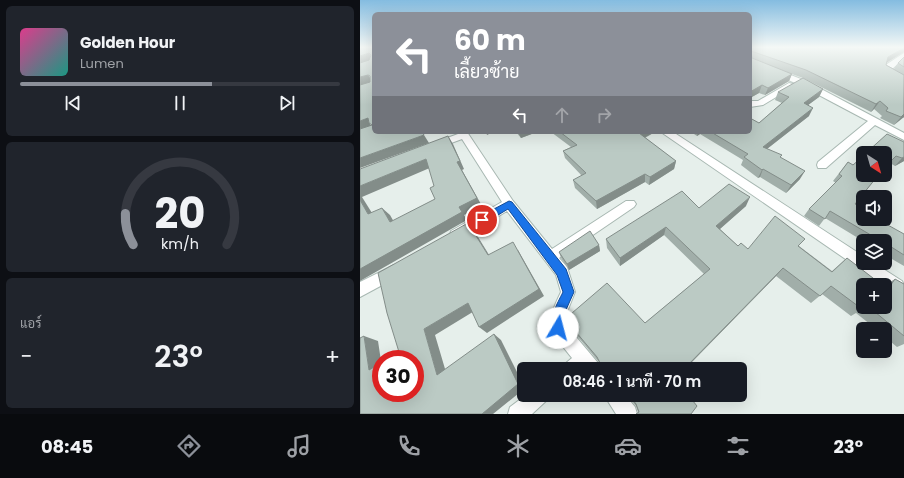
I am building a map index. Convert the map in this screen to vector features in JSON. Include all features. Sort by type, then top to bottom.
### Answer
[{"type":"street","points":[[763,66],[799,81],[904,138]]},
{"type":"street","points":[[889,66],[886,72],[904,82]]},
{"type":"street","points":[[752,104],[760,103],[799,81]]},
{"type":"street","points":[[822,165],[874,121]]},
{"type":"street","points":[[428,148],[461,134]]},
{"type":"street","points":[[464,134],[509,204],[562,272],[568,292],[559,312],[558,328],[580,362]]},
{"type":"street","points":[[669,134],[898,286]]},
{"type":"street","points":[[441,243],[509,204]]},
{"type":"street","points":[[550,257],[630,204]]},
{"type":"street","points":[[360,290],[407,263]]},
{"type":"street","points":[[516,414],[531,402]]},
{"type":"street","points":[[619,402],[628,414]]},
{"type":"building","points":[[360,66],[372,66],[372,125],[369,123],[368,118],[360,121],[360,85],[370,82],[370,76],[360,77]]},
{"type":"building","points":[[752,66],[773,66],[792,74],[768,88],[762,85],[752,91]]},
{"type":"building","points":[[795,66],[888,66],[904,75],[904,114],[901,117],[886,111],[888,108],[880,101],[876,104]]},
{"type":"building","points":[[803,78],[823,89],[804,103],[813,108],[763,147],[782,155],[780,157],[805,171],[791,185],[763,169],[762,170],[744,157],[748,154],[714,134],[752,134],[752,119],[759,123],[789,97],[778,92]]},
{"type":"building","points":[[372,125],[372,134],[424,135],[360,158],[360,129]]},
{"type":"building","points":[[563,134],[640,134],[676,161],[650,177],[645,174],[596,201],[573,180],[586,173],[563,151],[577,145]]},
{"type":"building","points":[[887,134],[904,142],[904,157],[902,158],[896,156],[892,160],[892,146],[874,146]]},
{"type":"building","points":[[448,136],[460,161],[457,162],[477,198],[459,207],[462,212],[360,269],[360,200],[368,214],[382,208],[390,222],[435,199],[430,188],[434,186],[426,159],[360,186],[360,169]]},
{"type":"building","points":[[848,162],[853,165],[856,162],[856,182],[873,182],[866,190],[856,190],[856,226],[890,226],[904,234],[904,255],[892,247],[892,234],[869,234],[830,211],[825,219],[809,209],[842,176],[839,174]]},
{"type":"building","points":[[729,184],[750,197],[716,226],[738,246],[741,243],[748,249],[775,216],[805,239],[798,246],[832,272],[847,258],[856,265],[856,270],[863,270],[873,278],[856,278],[856,305],[831,286],[820,296],[783,268],[691,362],[600,362],[565,319],[607,283],[645,323],[710,269],[666,227],[620,258],[606,239],[682,191],[699,208]]},
{"type":"building","points":[[468,223],[488,255],[513,242],[539,289],[479,327],[468,303],[424,329],[437,375],[494,334],[517,382],[517,385],[482,414],[360,414],[360,338],[364,336],[369,370],[372,368],[372,402],[424,402],[424,350],[398,350],[387,313],[378,273]]},
{"type":"building","points":[[590,231],[599,245],[567,264],[559,252]]},
{"type":"building","points":[[895,279],[904,284],[904,336],[892,326],[892,322],[887,322],[877,314],[892,314],[892,283]]},
{"type":"building","points":[[634,402],[694,402],[697,406],[691,414],[636,414],[639,412]]},
{"type":"route","points":[[482,220],[509,204],[562,272],[568,292],[559,312],[558,328]]}]
